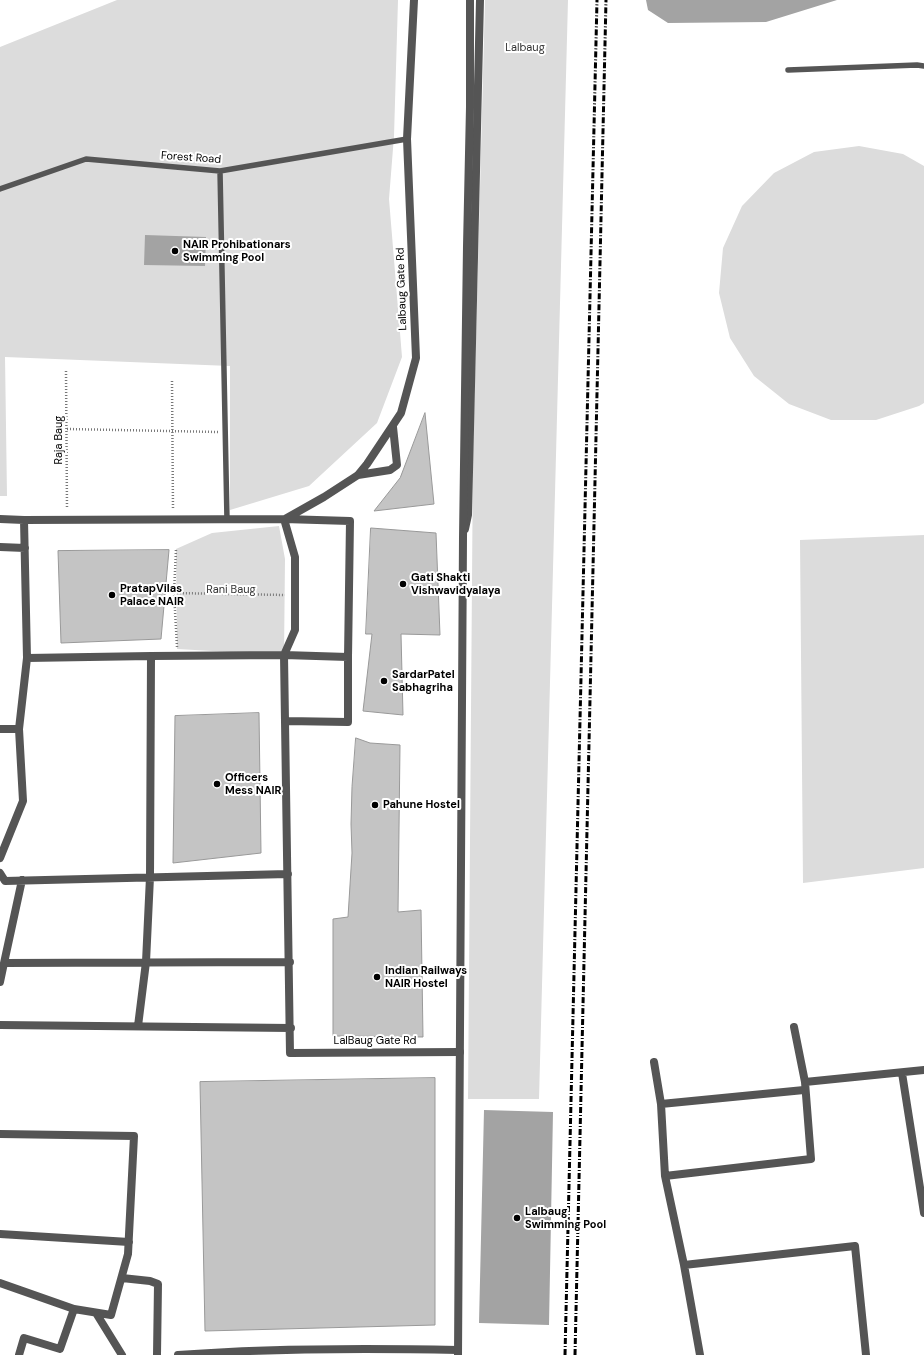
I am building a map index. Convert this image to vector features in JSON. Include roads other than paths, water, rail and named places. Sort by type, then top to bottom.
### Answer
[{"type":"street","name":"Lalbaug Gate Rd","points":[[284,519],[324,497],[358,475],[402,413],[416,358],[407,139],[414,0]]},
{"type":"street","points":[[178,1355],[236,1351],[458,1352],[463,537],[470,121],[470,0]]},
{"type":"street","points":[[463,537],[468,515],[480,0]]},
{"type":"street","points":[[358,475],[390,470],[397,465],[393,427]]},
{"type":"street","points":[[0,519],[284,519],[350,521],[348,722],[286,721]]},
{"type":"street","points":[[0,1025],[291,1028],[284,655],[295,630],[295,557],[284,519]]},
{"type":"street","points":[[0,858],[23,801],[19,729],[27,658],[24,520]]},
{"type":"street","points":[[0,548],[25,548]]},
{"type":"street","points":[[27,658],[177,655],[284,655],[348,657]]},
{"type":"street","points":[[138,1026],[146,962],[150,877],[151,656]]},
{"type":"street","points":[[0,729],[19,729]]},
{"type":"street","points":[[2,878],[22,880],[288,874]]},
{"type":"street","points":[[0,982],[4,963],[3,949],[22,880]]},
{"type":"street","points":[[4,963],[290,962]]},
{"type":"street","points":[[665,1176],[811,1159],[804,1086],[794,1027]]},
{"type":"street","name":"LalBaug Gate Rd","points":[[291,1028],[290,1052],[460,1052]]},
{"type":"street","points":[[654,1062],[661,1104],[665,1176],[684,1265],[700,1355]]},
{"type":"street","points":[[661,1104],[924,1070]]},
{"type":"street","points":[[902,1073],[924,1213]]},
{"type":"street","points":[[0,1134],[134,1136],[128,1254],[111,1316],[74,1309],[0,1282]]},
{"type":"street","points":[[0,1234],[129,1242]]},
{"type":"street","points":[[684,1265],[855,1246],[866,1355]]},
{"type":"street","points":[[122,1278],[150,1281],[158,1284],[157,1355]]},
{"type":"street","points":[[19,1355],[24,1338],[60,1349],[74,1309]]},
{"type":"street","points":[[96,1313],[122,1355]]},
{"type":"lane","points":[[788,70],[917,64],[924,66]]},
{"type":"lane","name":"Forest Road","points":[[0,189],[86,159],[220,172],[407,139]]},
{"type":"lane","points":[[220,172],[227,520]]},
{"type":"railway","points":[[565,1355],[597,0]]},
{"type":"railway","points":[[575,1355],[606,0]]},
{"type":"place","name":"NAIR Prohibationars Swimming Pool","points":[[175,251]]},
{"type":"place","name":"Gati Shakti Vishwavidyalaya","points":[[403,584]]},
{"type":"place","name":"PratapVilas Palace NAIR","points":[[112,595]]},
{"type":"place","name":"SardarPatel Sabhagriha","points":[[384,681]]},
{"type":"place","name":"Officers Mess NAIR","points":[[217,784]]},
{"type":"place","name":"Pahune Hostel","points":[[375,805]]},
{"type":"place","name":"Indian Railways NAIR Hostel","points":[[377,977]]},
{"type":"place","name":"Lalbaug Swimming Pool","points":[[517,1218]]},
{"type":"park label","name":"Lalbaug","points":[[525,48]]},
{"type":"park label","name":"Rani Baug","points":[[231,590]]}]
